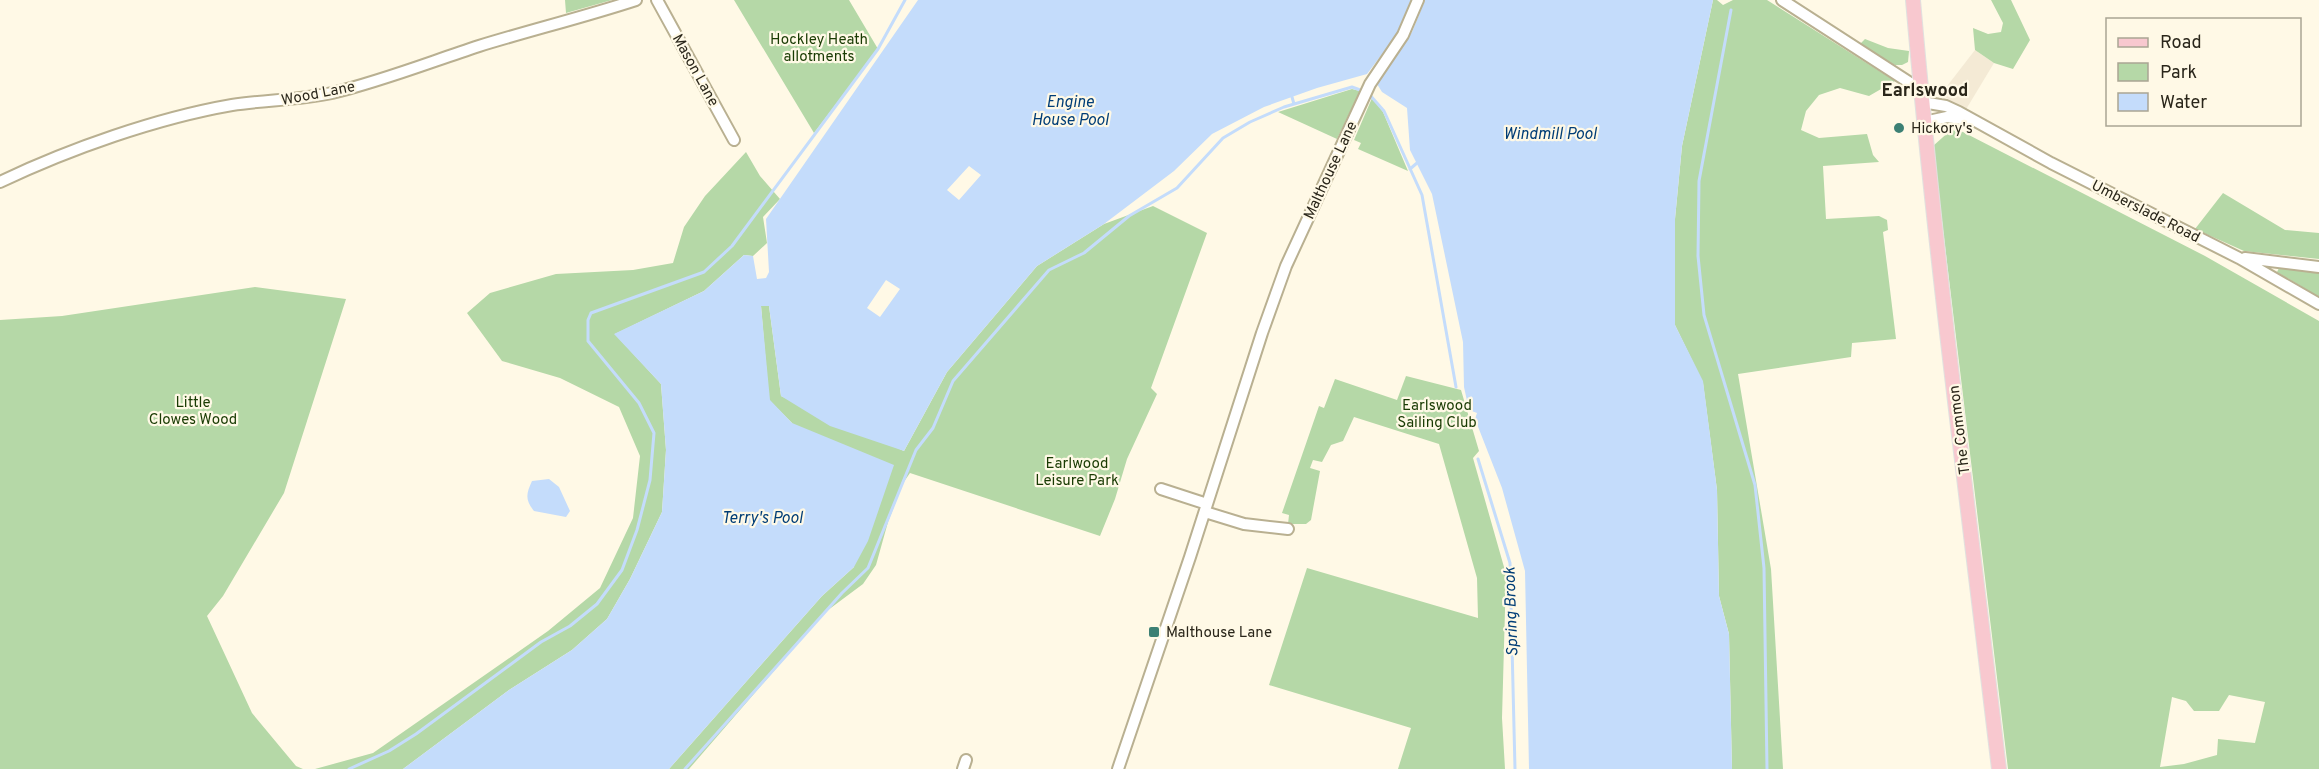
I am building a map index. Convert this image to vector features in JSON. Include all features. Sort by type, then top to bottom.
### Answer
[{"type":"main road","name":"The Common","points":[[1913,0],[1921,96],[2000,769]]},
{"type":"street","name":"Wood Lane","points":[[0,182],[37,164],[136,129],[234,105],[289,100],[333,92],[636,0]]},
{"type":"street","name":"Mason Lane","points":[[657,0],[734,140]]},
{"type":"street","name":"Malthouse Lane","points":[[1118,769],[1286,266],[1370,84],[1403,35],[1418,0]]},
{"type":"street","name":"Umberslade Road","points":[[1782,0],[1921,96],[1946,106],[2239,258],[2319,304]]},
{"type":"street","name":"Umberslade Road","points":[[1924,122],[1947,117],[1972,120]]},
{"type":"street","points":[[2239,258],[2319,267]]},
{"type":"street","points":[[1161,489],[1244,524],[1288,529]]},
{"type":"shaded area","points":[[1975,50],[1994,63],[1965,111],[1941,94]]},
{"type":"green space","points":[[565,0],[612,0],[566,13]]},
{"type":"green space","name":"Hockley Heath allotments","points":[[734,0],[849,0],[878,49],[814,133]]},
{"type":"green space","points":[[1713,0],[1723,5],[1733,0],[1767,0],[1895,81],[1869,96],[1840,88],[1819,95],[1806,111],[1801,130],[1819,138],[1867,134],[1873,155],[1879,162],[1823,166],[1826,219],[1879,216],[1887,220],[1888,230],[1883,232],[1896,339],[1852,343],[1851,357],[1738,374],[1771,569],[1783,769],[1732,769],[1729,634],[1719,596],[1717,490],[1703,383],[1675,325],[1675,219],[1682,146]]},
{"type":"green space","points":[[1991,0],[2011,0],[2030,40],[2013,69],[1994,63],[1975,50],[1973,28],[1988,34],[2001,32],[2003,23]]},
{"type":"green space","points":[[1865,39],[1888,48],[1909,51],[1908,62],[1895,65],[1859,45]]},
{"type":"green space","points":[[1352,89],[1360,91],[1337,139],[1278,112]]},
{"type":"green space","points":[[1372,98],[1383,112],[1408,171],[1358,149],[1361,143],[1354,140]]},
{"type":"green space","points":[[1951,130],[1963,132],[2205,256],[2319,321],[2319,769],[2008,769],[1933,146]],"holes":[[[2229,695],[2265,702],[2255,743],[2218,739],[2217,755],[2184,764],[2160,767],[2172,697],[2186,701],[2194,711],[2219,711]]]},
{"type":"green space","points":[[746,152],[760,176],[780,199],[763,217],[767,243],[753,256],[744,255],[704,291],[615,334],[661,384],[666,450],[662,512],[630,579],[607,619],[572,650],[509,690],[403,769],[315,769],[373,753],[548,631],[600,588],[633,518],[640,456],[619,407],[560,378],[502,361],[467,313],[490,293],[556,274],[633,270],[673,263],[684,227],[705,196]]},
{"type":"green space","points":[[2223,193],[2285,230],[2319,233],[2319,259],[2244,251],[2195,229]]},
{"type":"green space","name":"Earlwood Leisure Park","points":[[1153,206],[1207,233],[1151,388],[1157,394],[1127,459],[1115,499],[1100,536],[910,473],[903,483],[888,522],[876,565],[863,584],[824,613],[689,769],[669,769],[822,596],[854,567],[792,423],[769,400],[761,306],[769,306],[781,396],[904,451],[947,372],[1037,266],[1104,224]]},
{"type":"green space","points":[[2280,266],[2319,272],[2319,297],[2277,272]]},
{"type":"green space","name":"Little Clowes Wood","points":[[255,287],[346,299],[284,493],[223,596],[207,616],[252,713],[296,766],[303,769],[0,769],[0,320],[62,316]]},
{"type":"green space","name":"Earlswood Sailing Club","points":[[1406,376],[1461,390],[1479,451],[1473,458],[1506,574],[1502,718],[1505,769],[1398,769],[1411,728],[1269,685],[1307,568],[1478,618],[1477,578],[1439,444],[1354,417],[1343,441],[1331,445],[1322,462],[1313,460],[1310,468],[1320,471],[1311,520],[1306,524],[1288,524],[1289,515],[1282,513],[1319,406],[1324,408],[1335,379],[1397,400]]},
{"type":"water","name":"Engine House Pool","points":[[918,0],[1411,0],[1395,37],[1367,74],[1317,88],[1264,107],[1212,134],[1174,171],[1104,224],[1037,266],[947,372],[904,451],[830,426],[781,396],[769,306],[761,306],[770,400],[792,423],[894,465],[868,541],[854,567],[822,596],[669,769],[403,769],[509,690],[572,650],[607,619],[630,579],[662,512],[666,450],[661,384],[614,334],[704,291],[744,255],[753,256],[757,279],[766,278],[769,272],[766,219]],"holes":[[[969,166],[981,175],[959,200],[947,190]],[[886,280],[900,289],[880,317],[867,308]]]},
{"type":"water","name":"Windmill Pool","points":[[1425,0],[1713,0],[1682,146],[1675,219],[1675,325],[1703,381],[1717,490],[1719,596],[1729,634],[1732,769],[1529,769],[1525,571],[1502,488],[1475,419],[1477,413],[1469,410],[1464,387],[1463,342],[1432,194],[1410,150],[1407,108],[1382,92],[1377,84],[1412,32]]},
{"type":"water","points":[[549,479],[559,487],[570,511],[566,517],[534,511],[529,504],[528,493],[532,481]]},
{"type":"waterway","points":[[349,769],[389,751],[416,734],[541,642],[570,626],[597,604],[622,570],[637,530],[650,480],[654,433],[639,403],[588,341],[588,320],[591,313],[704,272],[732,246],[878,49],[905,0]]},
{"type":"waterway","points":[[1731,10],[1699,181],[1698,256],[1704,315],[1755,485],[1764,568],[1767,769]]},
{"type":"waterway","points":[[685,769],[842,593],[868,568],[916,450],[933,428],[953,381],[1049,270],[1084,253],[1129,216],[1177,188],[1223,138],[1250,122],[1284,107],[1352,87],[1363,91]]},
{"type":"waterway","points":[[1369,94],[1384,111],[1422,195],[1456,387]]},
{"type":"waterway","points":[[1292,97],[1294,104]]},
{"type":"waterway","points":[[1410,169],[1417,163]]},
{"type":"waterway","name":"Spring Brook","points":[[1478,459],[1510,563],[1515,769]]},
{"type":"place","name":"Hickory's","points":[[1899,128]]},
{"type":"place","name":"Malthouse Lane","points":[[1154,632]]},
{"type":"district","name":"Earlswood","points":[[1925,90]]},
{"type":"water label","name":"Terry's Pool","points":[[762,517]]}]
